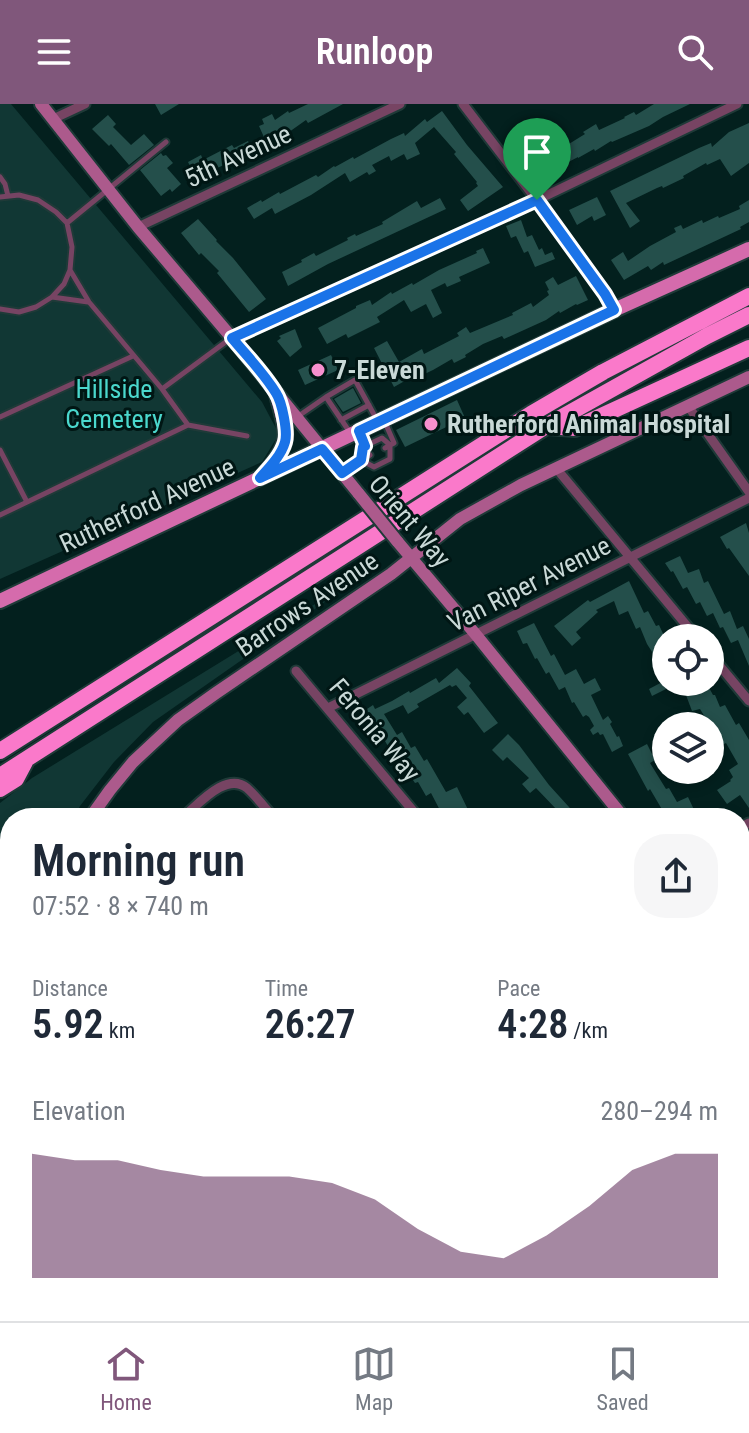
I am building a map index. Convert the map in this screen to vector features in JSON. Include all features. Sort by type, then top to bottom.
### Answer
[{"type":"highway","points":[[0,751],[518,422],[603,372],[749,296]]},
{"type":"highway","points":[[0,776],[546,426],[749,315]]},
{"type":"highway","points":[[546,426],[575,428],[749,348]]},
{"type":"highway","points":[[0,789],[16,779],[27,758]]},
{"type":"main road","name":"Rutherford Avenue","points":[[0,601],[749,249]]},
{"type":"main road","points":[[260,478],[275,461],[286,440],[277,395]]},
{"type":"street","name":"Orient Way","points":[[41,104],[138,227],[477,636],[615,808]]},
{"type":"street","points":[[53,119],[85,104]]},
{"type":"street","name":"5th Avenue","points":[[138,227],[400,104]]},
{"type":"street","points":[[463,104],[537,200],[614,310]]},
{"type":"street","points":[[232,338],[537,200],[737,104]]},
{"type":"street","name":"Barrows Avenue","points":[[97,808],[133,762],[178,720],[391,574],[460,519],[499,496],[749,377]]},
{"type":"street","points":[[688,406],[749,498]]},
{"type":"street","points":[[556,468],[686,624]]},
{"type":"street","name":"Van Riper Avenue","points":[[328,708],[749,498]]},
{"type":"street","name":"Feronia Way","points":[[296,671],[411,808]]},
{"type":"street","points":[[724,671],[749,701]]},
{"type":"street","points":[[194,808],[222,785],[236,783],[249,790],[265,808]]},
{"type":"lane","points":[[67,223],[166,142]]},
{"type":"lane","points":[[0,177],[8,196]]},
{"type":"lane","points":[[0,197],[19,195],[38,200],[56,212],[67,223],[72,247],[70,270],[64,284],[52,297],[36,307],[19,312],[0,309]]},
{"type":"lane","points":[[70,270],[89,302],[188,425]]},
{"type":"lane","points":[[52,297],[89,302]]},
{"type":"lane","points":[[162,389],[232,338]]},
{"type":"lane","points":[[0,417],[134,356]]},
{"type":"lane","points":[[296,418],[355,380],[394,443],[388,446]]},
{"type":"lane","points":[[326,397],[341,420],[365,446]]},
{"type":"lane","points":[[341,420],[369,405]]},
{"type":"lane","points":[[0,515],[188,425],[247,436]]},
{"type":"lane","points":[[382,438],[388,446],[390,459],[374,467],[361,460],[363,447],[382,438]]},
{"type":"lane","points":[[0,450],[27,502]]},
{"type":"lane","points":[[342,473],[370,455]]},
{"type":"green space","name":"Hillside Cemetery","points":[[0,104],[11,104],[262,402],[279,434],[262,462],[0,579]]},
{"type":"green space","points":[[372,569],[153,722],[114,762],[79,808],[0,808],[0,803],[32,778]]},
{"type":"building","points":[[155,104],[179,104],[161,115]]},
{"type":"building","points":[[308,104],[343,104],[308,123],[306,120],[267,144],[259,126],[264,124],[262,119],[272,114],[275,120],[288,111]]},
{"type":"building","points":[[654,104],[690,104],[538,178],[527,156],[546,146],[549,151],[562,143],[564,147],[596,124],[599,130]]},
{"type":"building","points":[[442,111],[503,187],[468,211],[460,200],[478,186],[477,182],[434,127],[415,143],[420,154],[407,160],[404,154],[391,161],[389,156],[372,165],[376,171],[369,175],[367,172],[350,182],[345,173],[275,214],[272,208],[254,219],[247,208],[316,175],[318,177],[334,166],[404,133],[405,136],[425,119],[427,122]]},
{"type":"building","points":[[108,115],[116,124],[113,127],[131,145],[144,134],[154,145],[129,165],[111,144],[109,146],[92,129]]},
{"type":"building","points":[[532,122],[537,132],[524,139],[519,129]]},
{"type":"building","points":[[749,123],[749,163],[731,176],[720,159],[706,163],[684,178],[626,203],[640,221],[630,228],[610,191],[699,148],[711,143],[712,147],[729,132]]},
{"type":"building","points":[[248,141],[254,153],[196,178],[188,162],[201,155],[203,160],[232,145],[234,148]]},
{"type":"building","points":[[161,153],[173,163],[167,168],[181,184],[161,196],[140,170]]},
{"type":"building","points":[[597,197],[606,215],[594,221],[592,216],[577,225],[569,210]]},
{"type":"building","points":[[440,198],[446,209],[288,286],[282,272],[301,260],[383,224],[417,201],[421,208]]},
{"type":"building","points":[[749,200],[749,222],[741,229],[664,265],[663,262],[651,270],[648,266],[624,280],[611,260],[623,252],[628,261],[676,232],[674,228],[681,225],[683,229],[702,220],[703,223],[719,218],[740,209],[739,206]]},
{"type":"building","points":[[198,219],[266,299],[249,312],[217,273],[219,271],[201,253],[199,255],[181,233]]},
{"type":"building","points":[[521,220],[527,237],[532,235],[539,250],[542,248],[545,255],[552,252],[555,259],[535,267],[528,251],[524,253],[516,236],[511,238],[506,226]]},
{"type":"building","points":[[483,248],[490,263],[459,277],[461,281],[447,287],[445,283],[431,290],[442,313],[433,318],[426,304],[411,312],[404,300],[377,317],[380,322],[348,338],[346,334],[327,344],[318,328],[356,306],[370,300],[372,305],[391,292],[413,285]]},
{"type":"building","points":[[576,276],[588,300],[504,339],[502,336],[483,344],[454,363],[452,359],[394,387],[374,348],[387,341],[399,362],[422,349],[424,354],[459,336],[457,333],[466,327],[470,333],[513,315],[531,303],[533,307],[549,295],[545,282],[553,277],[558,285]]},
{"type":"building","points":[[295,329],[302,347],[290,357],[277,341],[281,338],[279,336]]},
{"type":"building","name":"7-Eleven","points":[[331,355],[338,370],[305,385],[298,370]]},
{"type":"building","points":[[353,388],[361,403],[343,412],[334,399]]},
{"type":"building","name":"Rutherford Animal Hospital","points":[[457,400],[465,418],[405,447],[396,430]]},
{"type":"building","points":[[746,523],[749,533],[749,576],[720,537]]},
{"type":"building","points":[[680,556],[688,573],[699,569],[704,583],[708,581],[724,614],[730,611],[737,629],[743,626],[749,639],[749,666],[738,640],[731,643],[724,624],[718,624],[713,613],[707,616],[700,602],[696,604],[687,587],[683,589],[665,563]]},
{"type":"building","points":[[629,581],[644,613],[648,611],[655,624],[652,624],[652,652],[640,627],[636,629],[628,611],[619,615],[614,601],[596,610],[598,612],[576,632],[581,638],[572,646],[554,626],[588,600],[590,602]]},
{"type":"building","points":[[534,623],[565,675],[576,669],[584,684],[595,678],[601,690],[591,695],[603,720],[608,716],[612,722],[610,724],[623,746],[612,752],[603,734],[598,732],[593,735],[590,730],[594,726],[589,717],[583,717],[565,687],[559,690],[527,643],[523,644],[517,631]]},
{"type":"building","points":[[457,668],[498,723],[484,733],[468,712],[464,715],[457,707],[467,698],[456,685],[450,685],[417,704],[419,707],[408,714],[403,705],[384,714],[397,735],[402,732],[411,748],[415,746],[424,761],[427,759],[446,792],[457,787],[467,808],[439,808],[431,793],[426,796],[361,713],[373,705],[375,709],[410,693],[436,678],[439,683]]},
{"type":"building","points":[[686,696],[715,696],[720,707],[725,705],[749,740],[749,808],[740,795],[727,804],[717,790],[731,781],[733,777],[729,770],[738,764],[724,744],[724,712],[692,711]]},
{"type":"building","points":[[508,734],[570,808],[555,808],[536,788],[530,793],[522,784],[529,778],[507,757],[503,761],[492,750]]},
{"type":"building","points":[[647,744],[652,754],[652,784],[663,784],[666,789],[669,788],[677,802],[688,797],[693,808],[661,808],[650,789],[648,791],[628,754]]},
{"type":"place","name":"7-Eleven","points":[[318,370]]},
{"type":"place","name":"Rutherford Animal Hospital","points":[[431,424]]},
{"type":"route","points":[[537,200],[614,310],[359,431],[365,446],[361,460],[342,473],[322,449],[260,478],[283,449],[286,429],[277,395],[232,338],[537,200]]}]
